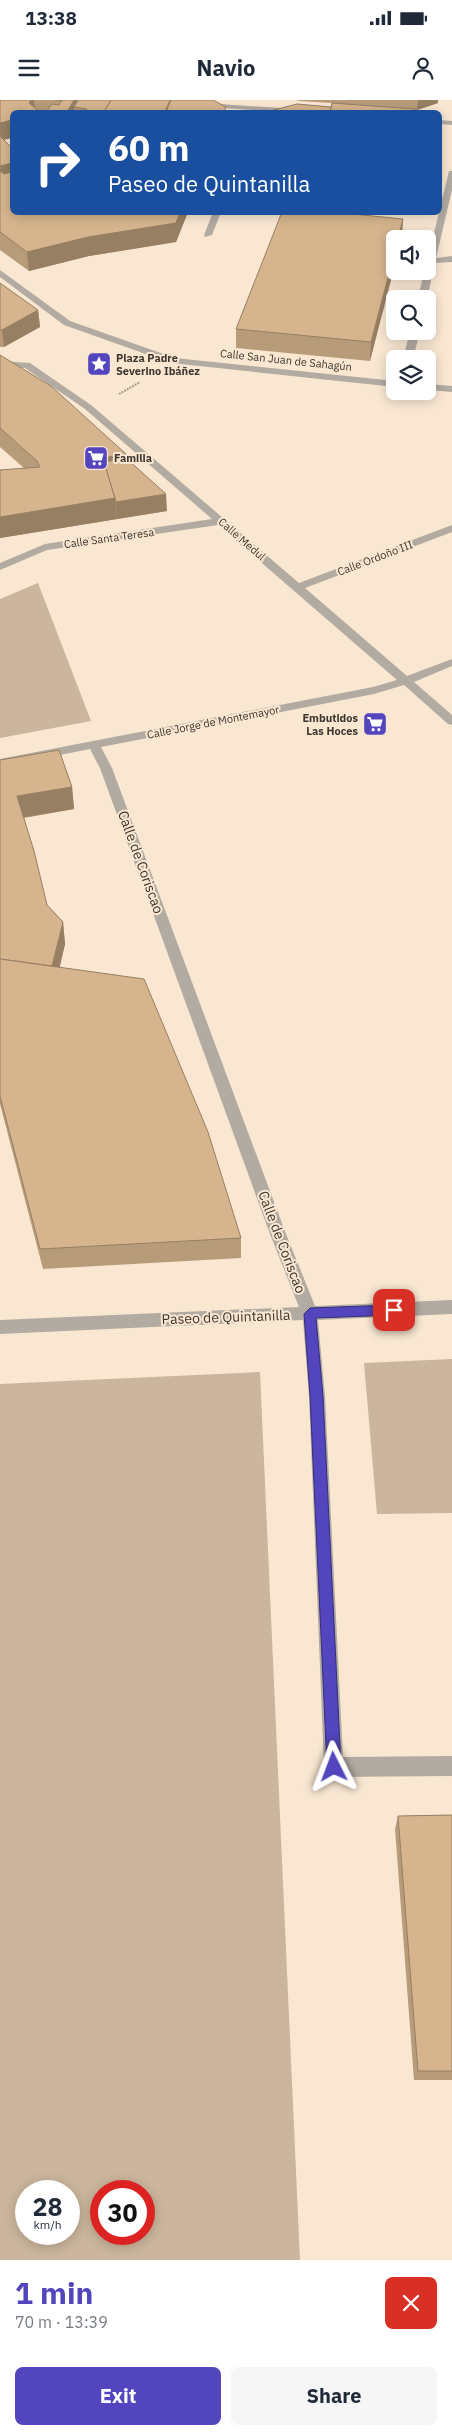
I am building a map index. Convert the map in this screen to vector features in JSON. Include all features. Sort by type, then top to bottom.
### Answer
[{"type":"street","points":[[193,104],[248,110]]},
{"type":"street","points":[[442,215],[452,173]]},
{"type":"street","points":[[208,235],[216,215]]},
{"type":"street","points":[[436,240],[442,215]]},
{"type":"street","points":[[436,261],[452,259]]},
{"type":"street","points":[[0,273],[67,323],[174,361]]},
{"type":"street","points":[[0,284],[15,284]]},
{"type":"street","name":"Calle San Juan de Sahagún","points":[[174,361],[386,383]]},
{"type":"street","name":"Calle Medul","points":[[0,364],[27,365],[88,407],[452,720]]},
{"type":"street","points":[[436,388],[452,389]]},
{"type":"street","name":"Calle Santa Teresa","points":[[0,567],[45,547],[221,521]]},
{"type":"street","name":"Calle Ordoño III","points":[[298,588],[452,528]]},
{"type":"street","name":"Calle Jorge de Montemayor","points":[[0,763],[374,690],[406,681],[452,662]]},
{"type":"street","name":"Calle de Coriscao","points":[[94,745],[106,768],[278,1234],[310,1314],[317,1396],[334,1767],[452,1766]]},
{"type":"street","name":"Paseo de Quintanilla","points":[[0,1327],[452,1307]]},
{"type":"path","points":[[88,407],[108,400],[174,361]]},
{"type":"shaded area","points":[[38,583],[91,721],[0,738],[0,599]]},
{"type":"shaded area","points":[[452,1359],[452,1513],[377,1514],[364,1363]]},
{"type":"shaded area","points":[[260,1372],[300,2260],[0,2260],[0,1384]]},
{"type":"building","points":[[0,100],[31,100],[29,103],[38,110],[10,110],[10,120],[0,123]]},
{"type":"building","points":[[62,100],[74,100],[68,110],[48,110],[52,104],[59,105]]},
{"type":"building","points":[[78,100],[111,100],[105,110],[86,110],[74,107]]},
{"type":"building","points":[[111,100],[170,100],[166,110],[105,110]]},
{"type":"building","points":[[171,100],[213,100],[226,107],[225,110],[167,110]]},
{"type":"building","points":[[332,103],[416,110],[330,110]]},
{"type":"building","points":[[297,104],[331,107],[330,110],[274,110]]},
{"type":"building","points":[[0,136],[10,146],[10,164],[0,166]]},
{"type":"building","points":[[0,171],[4,174],[10,172],[10,215],[179,215],[176,223],[88,237],[27,252],[0,232]]},
{"type":"building","points":[[281,215],[362,215],[403,219],[400,230],[386,230],[387,280],[371,342],[236,329]]},
{"type":"building","points":[[0,283],[38,310],[2,330],[0,330]]},
{"type":"building","points":[[0,355],[51,386],[126,454],[103,458],[115,498],[0,517],[0,470],[40,467],[37,461],[0,428]]},
{"type":"building","points":[[126,458],[166,494],[116,502],[104,462]]},
{"type":"building","points":[[59,750],[72,787],[17,796],[34,851],[47,905],[63,922],[52,966],[0,959],[0,760]]},
{"type":"building","points":[[0,959],[144,979],[208,1132],[241,1238],[40,1249],[0,1096]]},
{"type":"building","points":[[452,1815],[452,2071],[418,2071],[398,1816]]},
{"type":"place","name":"Plaza Padre Severino Ibáñez","points":[[99,364]]},
{"type":"place","name":"Familia","points":[[96,458]]},
{"type":"place","name":"Embutidos Las Hoces","points":[[375,724]]},
{"type":"route","points":[[334,1767],[317,1396],[310,1314],[394,1310]]}]
